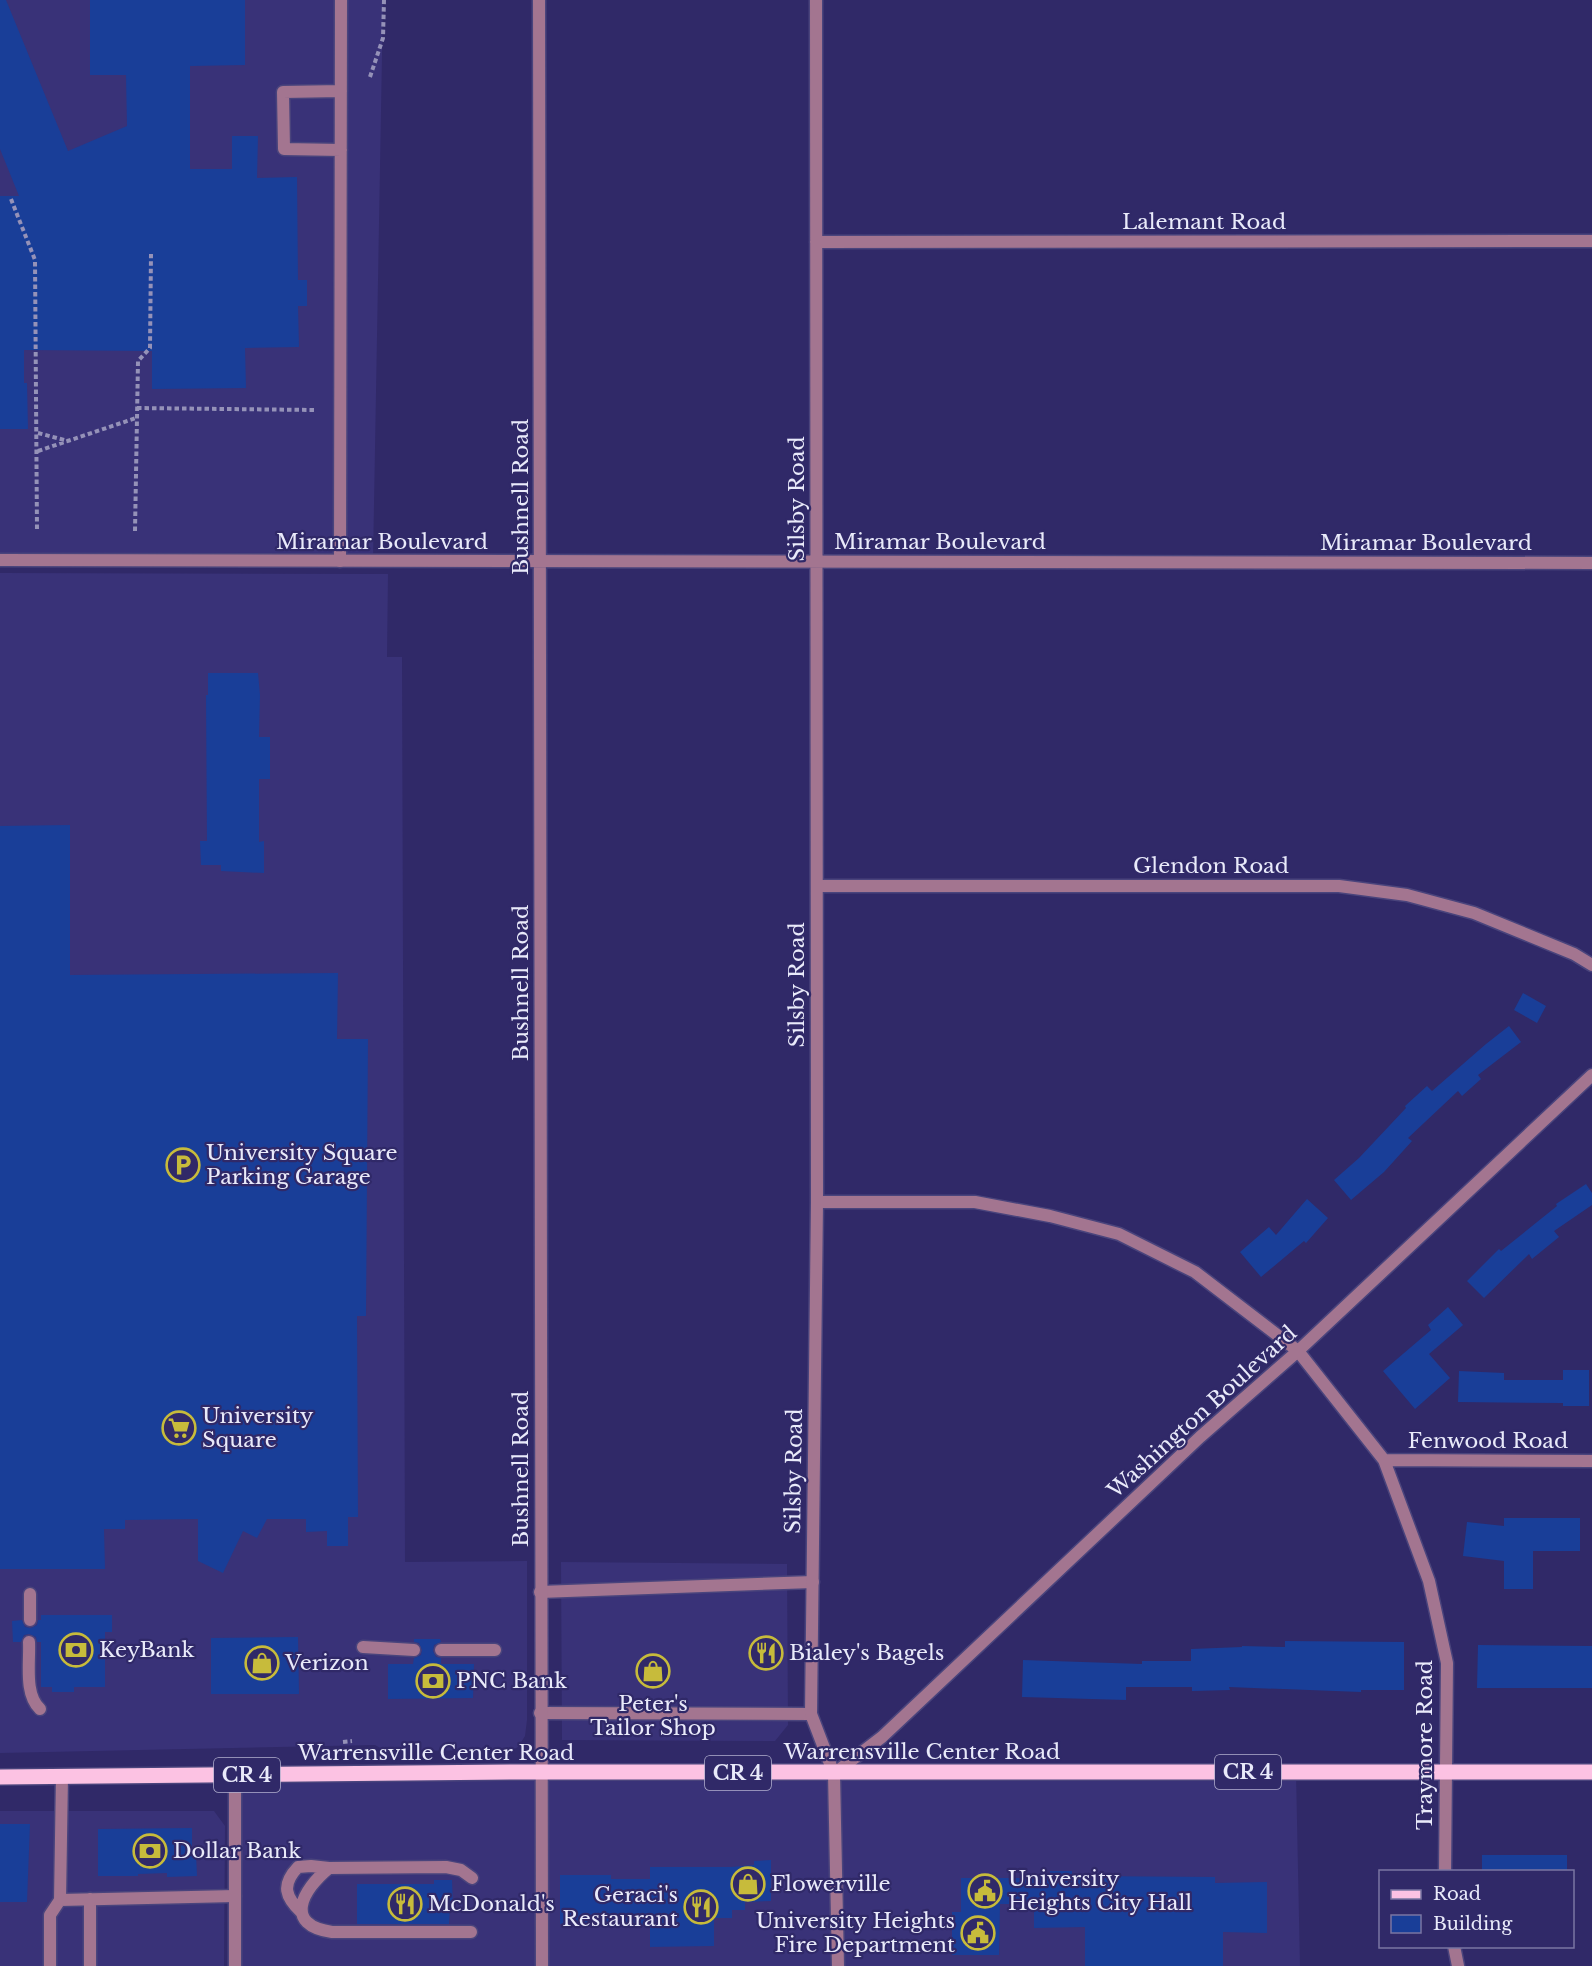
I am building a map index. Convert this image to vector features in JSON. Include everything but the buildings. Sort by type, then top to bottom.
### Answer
[{"type":"main road","name":"Warrensville Center Road","points":[[0,1777],[540,1773],[1592,1772]]},
{"type":"street","points":[[340,561],[341,0]]},
{"type":"street","name":"Bushnell Road","points":[[539,0],[542,1966]]},
{"type":"street","name":"Silsby Road","points":[[816,0],[817,1202],[811,1714],[834,1774],[838,1966]]},
{"type":"street","points":[[341,91],[284,92],[284,150],[341,150]]},
{"type":"street","name":"Lalemant Road","points":[[816,242],[1592,241]]},
{"type":"street","name":"Miramar Boulevard","points":[[0,560],[1592,563]]},
{"type":"street","name":"Glendon Road","points":[[817,886],[1339,886],[1407,895],[1474,913],[1574,954],[1592,965]]},
{"type":"street","name":"Washington Boulevard","points":[[834,1774],[882,1737],[1200,1437],[1298,1351],[1592,1074]]},
{"type":"street","name":"Traymore Road","points":[[817,1202],[975,1202],[1050,1216],[1119,1234],[1195,1272],[1298,1351],[1384,1460],[1429,1581],[1447,1663],[1445,1870]]},
{"type":"street","name":"Fenwood Road","points":[[1384,1460],[1592,1461]]},
{"type":"street","points":[[540,1592],[813,1582]]},
{"type":"street","points":[[30,1594],[30,1620]]},
{"type":"street","points":[[29,1642],[30,1690],[34,1703],[40,1709]]},
{"type":"street","points":[[363,1647],[414,1650]]},
{"type":"street","points":[[441,1650],[495,1650]]},
{"type":"street","points":[[540,1713],[811,1714]]},
{"type":"street","points":[[235,1775],[235,1966]]},
{"type":"street","points":[[50,1966],[50,1914],[60,1900],[62,1776]]},
{"type":"street","points":[[471,1932],[333,1932],[318,1930],[306,1922],[287,1893],[290,1876],[298,1867],[446,1867],[460,1870],[472,1878]]},
{"type":"street","points":[[302,1913],[303,1898],[329,1868]]},
{"type":"street","points":[[60,1900],[235,1896]]},
{"type":"street","points":[[90,1899],[90,1966]]},
{"type":"street","points":[[1454,1948],[1458,1966]]},
{"type":"path","points":[[370,76],[383,38],[384,0]]},
{"type":"path","points":[[11,199],[35,260],[37,531]]},
{"type":"path","points":[[135,531],[138,361],[150,348],[151,254]]},
{"type":"path","points":[[137,408],[315,410]]},
{"type":"path","points":[[38,451],[137,418]]},
{"type":"path","points":[[38,433],[69,441]]},
{"type":"path","points":[[343,1742],[352,1741]]},
{"type":"shaded area","points":[[0,0],[383,0],[373,561],[0,560]]},
{"type":"shaded area","name":"University Square","points":[[0,573],[388,574],[387,657],[402,657],[405,1562],[527,1561],[527,1720],[525,1736],[518,1747],[512,1750],[389,1751],[375,1745],[0,1753]]},
{"type":"shaded area","points":[[561,1562],[787,1564],[788,1725],[775,1741],[562,1740]]},
{"type":"shaded area","points":[[1296,1772],[1300,1966],[235,1966],[235,1775]]},
{"type":"shaded area","points":[[0,1811],[214,1811],[225,1826],[224,1966],[0,1966]]},
{"type":"place","name":"University Square Parking Garage","points":[[183,1165]]},
{"type":"place","name":"University Square","points":[[179,1428]]},
{"type":"place","name":"KeyBank","points":[[76,1650]]},
{"type":"place","name":"Bialey's Bagels","points":[[766,1653]]},
{"type":"place","name":"Verizon","points":[[262,1663]]},
{"type":"place","name":"Peter's Tailor Shop","points":[[653,1671]]},
{"type":"place","name":"PNC Bank","points":[[433,1681]]},
{"type":"place","name":"Dollar Bank","points":[[150,1851]]},
{"type":"place","name":"Flowerville","points":[[748,1884]]},
{"type":"place","name":"University Heights City Hall","points":[[985,1891]]},
{"type":"place","name":"McDonald's","points":[[405,1904]]},
{"type":"place","name":"Geraci's Restaurant","points":[[701,1907]]},
{"type":"place","name":"University Heights Fire Department","points":[[978,1933]]}]
